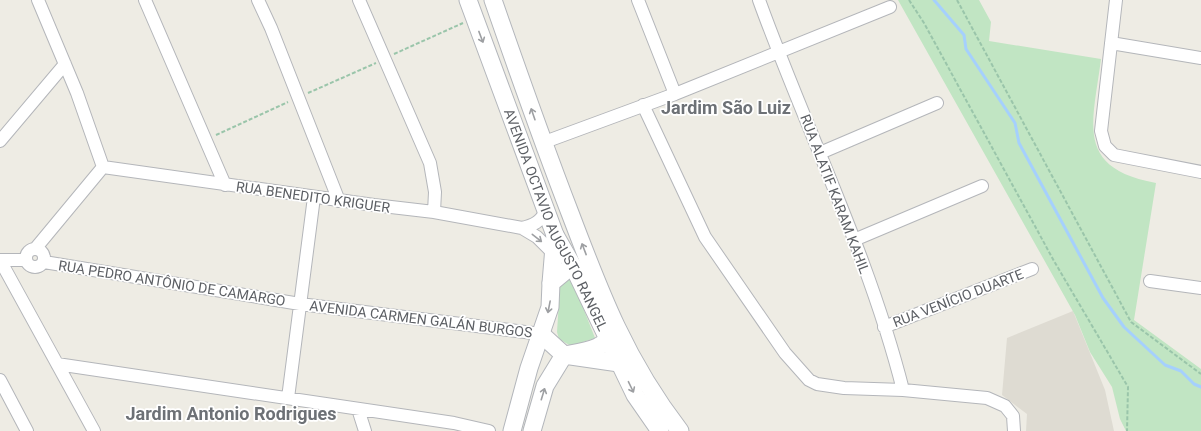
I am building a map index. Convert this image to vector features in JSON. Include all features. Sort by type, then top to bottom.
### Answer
[{"type":"main road","name":"AVENIDA OCTAVIO AUGUSTO RANGEL","points":[[468,0],[554,235],[574,268],[635,395],[660,431]]},
{"type":"main road","name":"AVENIDA OCTAVIO AUGUSTO RANGEL","points":[[494,0],[542,143],[604,302],[626,349],[647,386],[680,431]]},
{"type":"main road","points":[[512,431],[529,368],[550,307],[554,235]]},
{"type":"main road","points":[[532,431],[545,386],[564,355],[595,348],[608,339],[611,331],[604,302],[587,276],[581,271],[574,268],[569,268],[551,283]]},
{"type":"main road","points":[[541,334],[564,355],[619,362]]},
{"type":"street","points":[[35,249],[42,252],[45,257],[44,262],[36,267],[30,265],[26,260],[27,253],[35,249],[103,167],[65,64],[38,0]]},
{"type":"street","points":[[146,0],[225,185]]},
{"type":"street","points":[[258,0],[299,97],[339,201]]},
{"type":"street","points":[[359,0],[430,163],[435,192],[434,212]]},
{"type":"street","points":[[638,0],[674,94]]},
{"type":"street","name":"RUA ALATIF KARAM KAHIL","points":[[759,0],[778,52],[854,240],[893,353],[902,390]]},
{"type":"street","points":[[1116,0],[1101,131],[1105,146],[1114,155],[1201,172]]},
{"type":"street","points":[[542,143],[674,94],[890,7]]},
{"type":"street","points":[[1111,43],[1201,58]]},
{"type":"street","points":[[0,141],[65,64]]},
{"type":"street","points":[[820,153],[937,103]]},
{"type":"street","points":[[643,105],[705,237],[785,353],[809,380],[817,384],[844,388],[902,390],[987,398],[1005,406],[1013,416],[1014,431]]},
{"type":"street","name":"RUA BENEDITO KRIGUER","points":[[103,167],[339,201],[434,212],[522,228],[537,237],[552,252]]},
{"type":"street","points":[[854,240],[982,186]]},
{"type":"street","points":[[288,398],[314,197]]},
{"type":"street","points":[[522,228],[535,225],[541,220],[546,211]]},
{"type":"street","points":[[26,260],[0,260],[94,431]]},
{"type":"street","name":"RUA PEDRO ANTÔNIO DE CAMARGO","points":[[44,262],[300,304]]},
{"type":"street","name":"RUA VENÍCIO DUARTE","points":[[884,327],[1032,269]]},
{"type":"street","points":[[1150,281],[1201,288]]},
{"type":"street","name":"AVENIDA CARMEN GALÁN BURGOS","points":[[300,304],[541,334]]},
{"type":"street","points":[[57,364],[454,423],[489,431]]},
{"type":"street","points":[[0,380],[27,431]]},
{"type":"street","points":[[358,409],[365,431]]},
{"type":"path","points":[[909,0],[924,23],[1054,261],[1128,386],[1126,431]]},
{"type":"path","points":[[956,0],[1131,322],[1201,374]]},
{"type":"path","points":[[205,140],[474,18]]},
{"type":"shaded area","points":[[1073,311],[1105,390],[1114,431],[1026,431],[1027,414],[1002,395],[1007,338]]},
{"type":"green space","points":[[898,0],[979,0],[991,22],[989,41],[1101,59],[1093,122],[1095,139],[1100,154],[1112,166],[1130,176],[1156,183],[1134,320],[1201,369],[1201,431],[1126,431],[1120,419],[1112,387],[1090,352],[1075,315]]},
{"type":"green space","points":[[571,277],[595,338],[571,346],[559,339],[557,332],[560,285]]},
{"type":"waterway","points":[[934,0],[964,35],[966,49],[1015,123],[1019,143],[1103,298],[1124,327],[1165,365],[1181,371],[1194,384],[1201,387]]},
{"type":"district","name":"Jardim São Luiz","points":[[726,107]]},
{"type":"district","name":"Jardim Antonio Rodrigues","points":[[231,413]]}]
